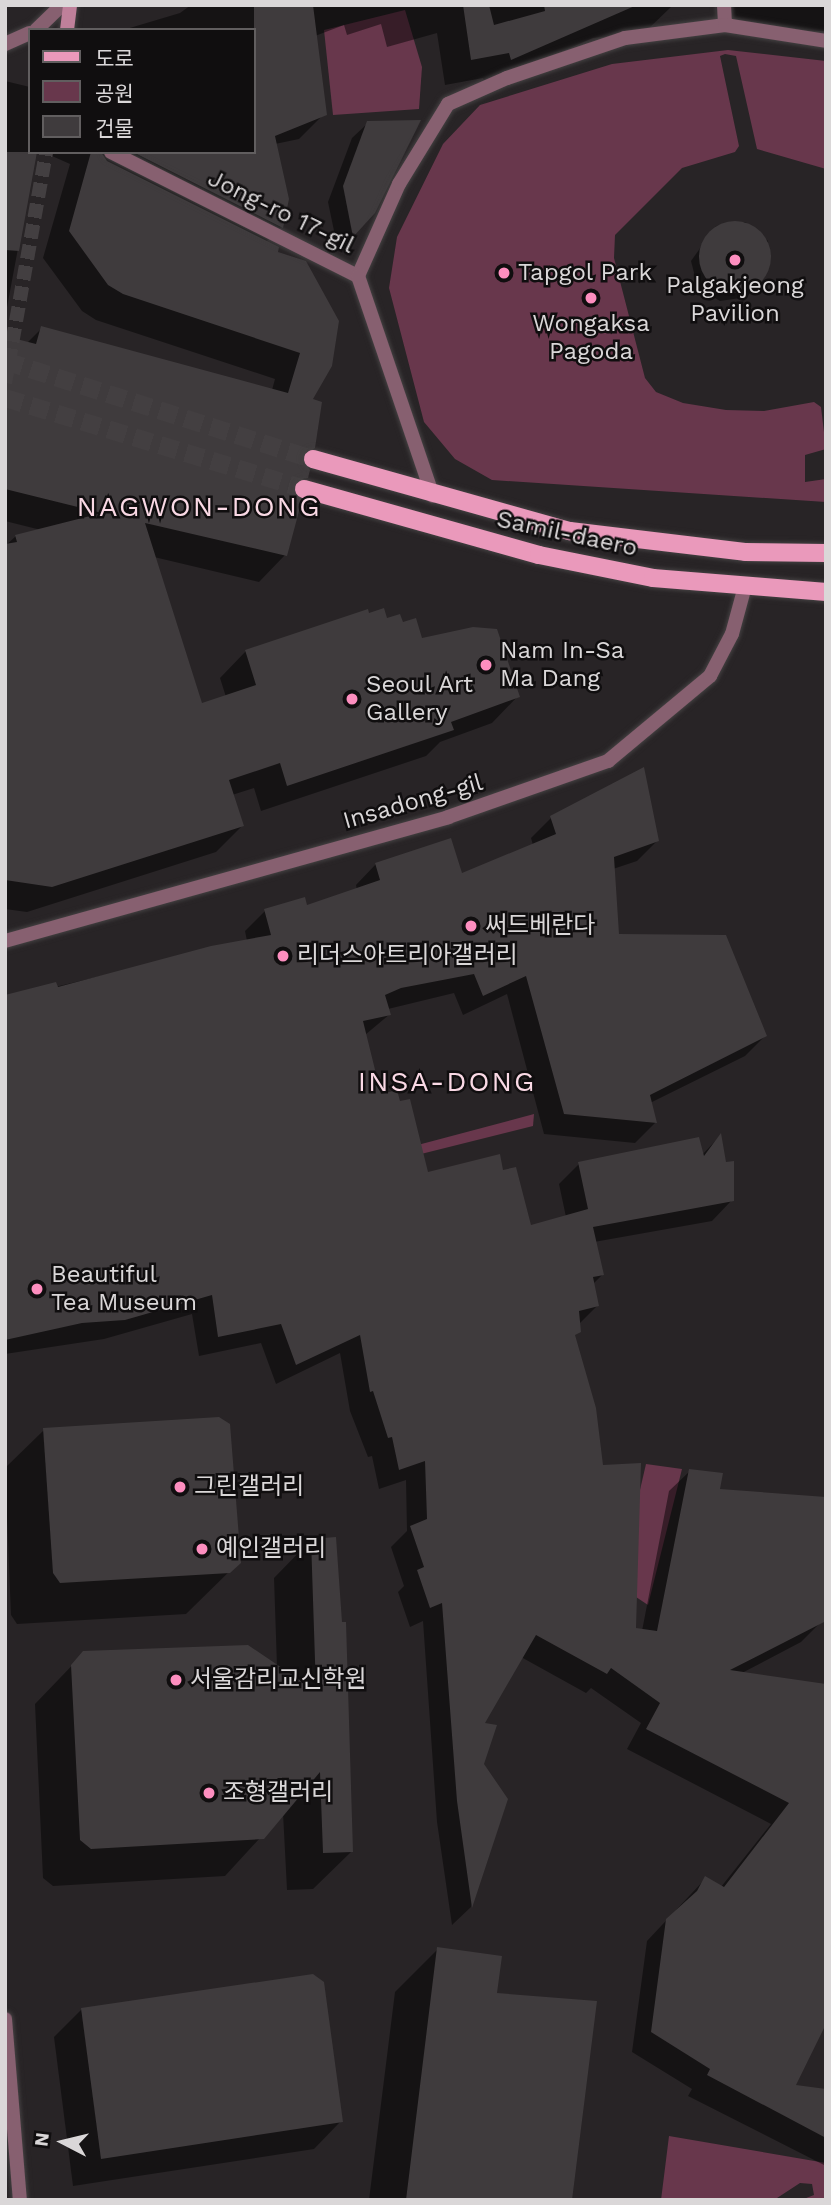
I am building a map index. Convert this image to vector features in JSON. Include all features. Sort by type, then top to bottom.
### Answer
[{"type":"main road","name":"Samil-daero","points":[[313,459],[433,496],[570,531],[744,552],[826,554]]},
{"type":"main road","name":"Samil-daero","points":[[304,489],[539,555],[653,578],[826,592]]},
{"type":"street","points":[[38,28],[62,5]]},
{"type":"street","points":[[66,28],[70,5]]},
{"type":"street","points":[[723,5],[725,25]]},
{"type":"street","name":"Jong-ro 17-gil","points":[[115,154],[358,276],[399,184],[449,104],[507,78],[625,38],[725,25],[826,41]]},
{"type":"street","points":[[5,44],[28,34]]},
{"type":"street","points":[[358,276],[433,496]]},
{"type":"street","name":"Insadong-gil","points":[[5,941],[448,817],[608,761],[710,677],[732,634],[746,586]]},
{"type":"street","points":[[5,2019],[20,2200]]},
{"type":"green space","points":[[405,10],[422,67],[419,109],[333,115],[324,30]]},
{"type":"green space","name":"Tapgol Park","points":[[728,50],[826,61],[826,169],[757,149],[736,56],[720,56],[739,146],[735,152],[682,168],[615,235],[614,258],[645,378],[656,392],[683,403],[726,410],[764,411],[814,402],[821,407],[826,449],[805,455],[805,482],[826,479],[826,502],[492,480],[455,459],[424,422],[389,288],[397,237],[443,144],[480,105],[612,64]]},
{"type":"green space","points":[[534,1114],[533,1126],[333,1176],[331,1168]]},
{"type":"green space","points":[[646,1464],[682,1469],[648,1605],[618,1585]]},
{"type":"green space","points":[[669,2136],[826,2163],[826,2200],[801,2200],[814,2195],[812,2184],[800,2183],[774,2200],[661,2200]]},
{"type":"building","points":[[254,5],[313,5],[327,115],[275,136],[289,199],[283,228],[137,154],[256,154]]},
{"type":"building","points":[[463,5],[489,5],[494,25],[545,11],[544,5],[637,5],[511,60],[509,53],[471,60]]},
{"type":"building","points":[[421,120],[375,213],[353,237],[343,186],[367,121]]},
{"type":"building","points":[[5,152],[37,154],[19,251],[5,250]]},
{"type":"building","points":[[90,154],[102,154],[107,161],[279,247],[278,252],[306,261],[339,321],[332,366],[313,399],[322,402],[315,448],[302,457],[310,470],[308,478],[297,480],[293,487],[302,500],[287,556],[145,523],[202,703],[256,685],[245,650],[368,609],[369,613],[384,608],[387,618],[400,614],[403,622],[416,618],[422,638],[473,627],[497,629],[520,697],[451,722],[454,730],[287,786],[280,763],[229,780],[244,826],[52,887],[5,880],[5,544],[17,542],[15,535],[102,513],[5,489],[5,336],[36,344],[41,326],[288,393],[300,353],[123,294],[108,285],[69,231]]},
{"type":"building","name":"Palgakjeong Pavilion","points":[[742,221],[761,231],[769,243],[769,271],[761,283],[749,291],[728,293],[709,283],[701,271],[699,250],[709,231],[721,223]]},
{"type":"building","points":[[644,767],[659,841],[614,857],[619,934],[726,935],[767,1036],[650,1095],[657,1123],[564,1114],[526,976],[483,996],[474,974],[401,988],[385,995],[391,1015],[363,1021],[381,1094],[397,1090],[400,1101],[410,1099],[428,1172],[500,1154],[503,1170],[516,1167],[531,1225],[588,1209],[578,1162],[699,1137],[704,1156],[721,1133],[726,1162],[734,1161],[734,1201],[593,1227],[604,1275],[593,1277],[599,1306],[579,1311],[581,1332],[575,1335],[596,1408],[603,1465],[641,1463],[636,1628],[657,1631],[689,1469],[723,1473],[720,1489],[826,1497],[826,1621],[730,1670],[826,1684],[826,2024],[796,2085],[826,2089],[826,2138],[707,2075],[710,2069],[651,2032],[666,1919],[697,1891],[705,1876],[724,1887],[789,1803],[646,1729],[660,1703],[611,1668],[607,1674],[536,1635],[485,1723],[497,1725],[484,1764],[508,1799],[472,1908],[457,1801],[442,1603],[430,1608],[417,1570],[424,1567],[410,1526],[427,1519],[425,1461],[399,1470],[392,1437],[388,1438],[373,1391],[370,1392],[360,1335],[296,1365],[281,1324],[218,1337],[212,1295],[125,1320],[82,1323],[5,1340],[5,995],[56,982],[58,987],[211,946],[271,935],[264,909],[305,897],[307,905],[380,880],[375,863],[451,838],[462,873],[556,834],[550,816]]},
{"type":"building","points":[[219,1417],[230,1424],[241,1563],[230,1573],[60,1583],[53,1573],[43,1428]]},
{"type":"building","points":[[336,1537],[342,1622],[346,1622],[353,1852],[323,1853],[320,1772],[264,1839],[91,1849],[80,1840],[71,1665],[83,1651],[248,1645],[316,1691],[311,1539]]},
{"type":"building","points":[[437,1947],[502,1956],[497,1993],[597,2001],[572,2200],[406,2200]]},
{"type":"building","points":[[313,1974],[324,1982],[343,2122],[101,2159],[81,2008]]},
{"type":"tunnel","points":[[5,383],[46,154]]},
{"type":"tunnel","points":[[5,361],[313,459]]},
{"type":"tunnel","points":[[5,398],[304,489]]},
{"type":"place","name":"Palgakjeong Pavilion","points":[[735,260]]},
{"type":"place","name":"Tapgol Park","points":[[504,273]]},
{"type":"place","name":"Wongaksa Pagoda","points":[[591,298]]},
{"type":"place","name":"Nam In-Sa Ma Dang","points":[[486,665]]},
{"type":"place","name":"Seoul Art Gallery","points":[[352,699]]},
{"type":"place","name":"써드베란다","points":[[471,926]]},
{"type":"place","name":"리더스아트리아갤러리","points":[[283,956]]},
{"type":"place","name":"Beautiful Tea Museum","points":[[37,1289]]},
{"type":"place","name":"그린갤러리","points":[[180,1487]]},
{"type":"place","name":"예인갤러리","points":[[202,1549]]},
{"type":"place","name":"서울감리교신학원","points":[[176,1680]]},
{"type":"place","name":"조형갤러리","points":[[209,1793]]},
{"type":"district","name":"NAGWON-DONG","points":[[199,507]]},
{"type":"district","name":"INSA-DONG","points":[[447,1082]]}]
